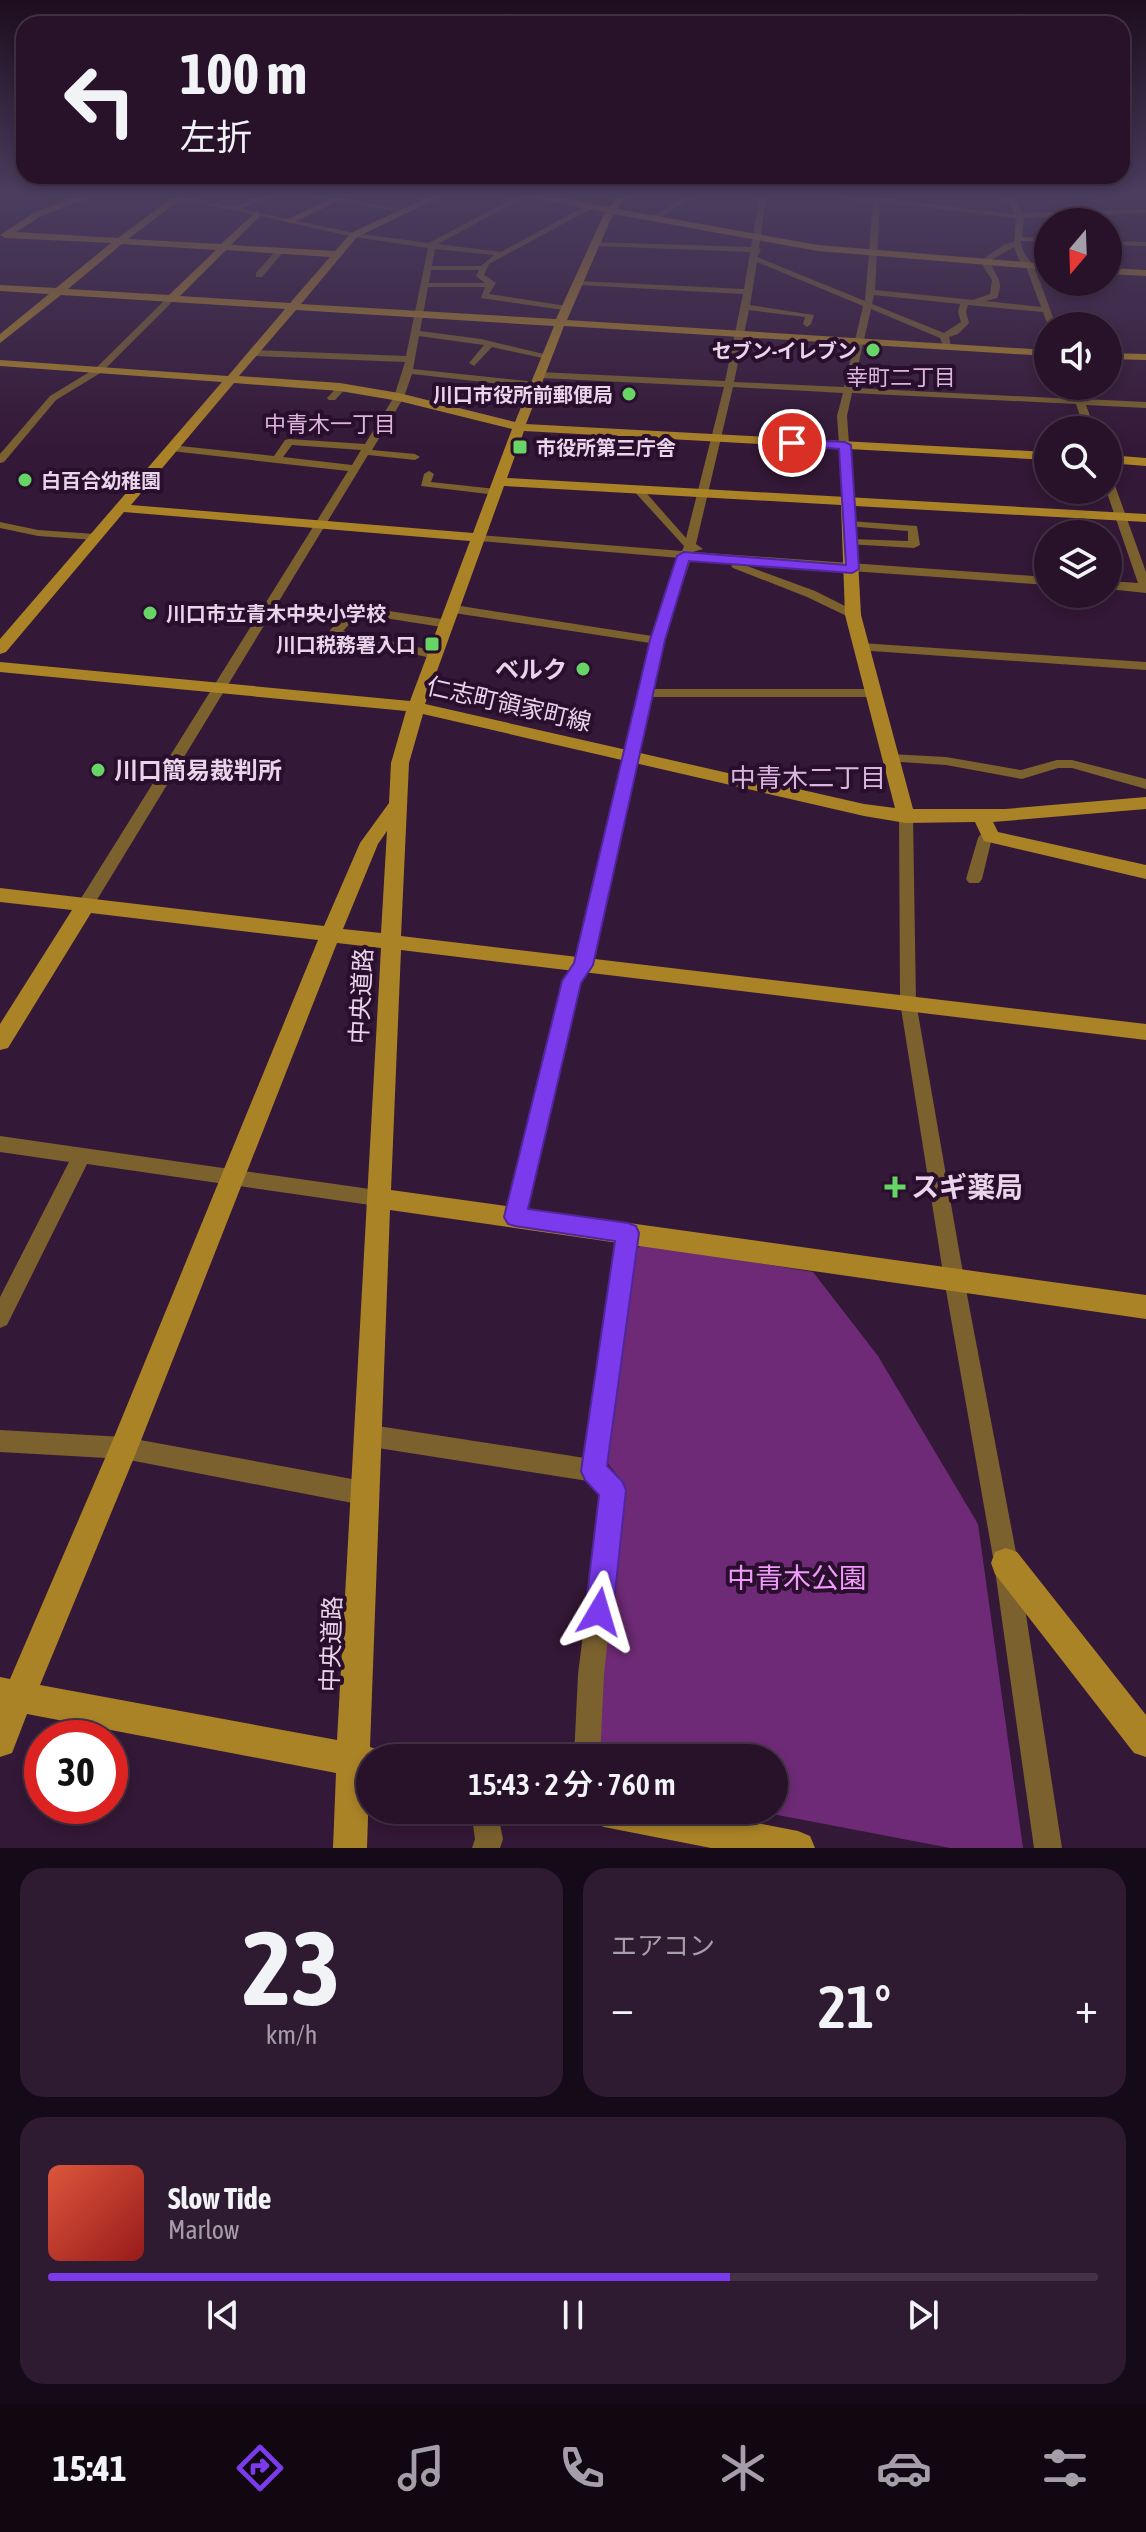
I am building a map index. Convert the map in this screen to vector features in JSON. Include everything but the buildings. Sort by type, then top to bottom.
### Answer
[{"type":"street","points":[[0,340],[74,278]]},
{"type":"street","points":[[0,460],[53,398],[99,370],[192,278]]},
{"type":"street","points":[[0,649],[316,278]]},
{"type":"street","points":[[0,1042],[399,397],[408,371],[425,278]]},
{"type":"street","points":[[484,278],[491,285]]},
{"type":"street","name":"中央道路","points":[[361,1744],[365,1435],[395,807],[403,749],[519,427],[580,278]]},
{"type":"street","points":[[515,1217],[571,981],[583,965],[657,640],[687,551],[702,493],[752,278]]},
{"type":"street","points":[[809,278],[946,341]]},
{"type":"street","points":[[872,278],[861,341],[842,416],[853,615],[906,817],[908,1002],[1006,1563],[1048,1848]]},
{"type":"street","points":[[946,341],[965,323],[962,312],[971,301],[994,296],[997,278]]},
{"type":"street","points":[[871,292],[1046,310],[1034,278]]},
{"type":"street","points":[[578,283],[749,292]]},
{"type":"street","points":[[423,285],[491,285]]},
{"type":"street","points":[[491,285],[484,296],[563,316]]},
{"type":"street","points":[[0,288],[418,314],[563,316],[741,334],[861,341],[946,341],[1034,351]]},
{"type":"street","points":[[746,307],[810,315],[807,324]]},
{"type":"street","points":[[414,333],[489,345],[541,372]]},
{"type":"street","points":[[474,363],[489,345]]},
{"type":"street","points":[[252,353],[409,359]]},
{"type":"street","points":[[1122,356],[1146,357]]},
{"type":"street","points":[[0,363],[342,387],[399,397],[519,427],[1034,455]]},
{"type":"street","points":[[408,371],[541,372],[1146,405]]},
{"type":"street","points":[[332,398],[342,387]]},
{"type":"street","points":[[1080,402],[1085,416]]},
{"type":"street","points":[[277,459],[289,442],[415,457]]},
{"type":"street","points":[[171,448],[354,468]]},
{"type":"street","points":[[1122,460],[1146,462]]},
{"type":"street","points":[[429,474],[425,484],[637,489],[1146,518]]},
{"type":"street","points":[[637,489],[687,551]]},
{"type":"street","points":[[1118,504],[1146,588],[1122,586]]},
{"type":"street","points":[[120,508],[479,538],[687,551],[718,559],[811,594],[853,615]]},
{"type":"street","points":[[850,524],[913,528],[914,545],[851,542]]},
{"type":"street","points":[[0,525],[38,533],[95,537]]},
{"type":"street","points":[[718,559],[1034,580]]},
{"type":"street","points":[[436,655],[334,633],[356,610],[451,617],[657,640]]},
{"type":"street","points":[[861,647],[1146,666]]},
{"type":"street","name":"仁志町領家町線","points":[[0,667],[416,707],[906,817],[981,816],[1146,803]]},
{"type":"street","points":[[645,693],[873,693]]},
{"type":"street","points":[[890,758],[946,761],[1022,775],[1057,764],[1072,764],[1146,784]]},
{"type":"street","points":[[0,1741],[9,1695],[124,1448],[330,935],[369,843],[395,807]]},
{"type":"street","points":[[981,816],[991,837]]},
{"type":"street","points":[[974,879],[985,838],[991,837],[1146,872]]},
{"type":"street","points":[[0,895],[1146,1032]]},
{"type":"street","points":[[0,1144],[1146,1307]]},
{"type":"street","points":[[0,1318],[82,1155]]},
{"type":"street","points":[[594,1471],[628,1233]]},
{"type":"street","points":[[365,1435],[594,1471],[613,1490],[591,1674],[588,1744]]},
{"type":"street","points":[[0,1441],[124,1448],[363,1493]]},
{"type":"street","points":[[1006,1563],[1146,1741]]},
{"type":"street","points":[[9,1695],[356,1760]]},
{"type":"street","name":"中央道路","points":[[350,1848],[356,1801]]},
{"type":"street","points":[[486,1824],[489,1839],[486,1848]]},
{"type":"street","points":[[675,1824],[798,1848]]},
{"type":"green space","name":"中青木公園","points":[[641,1244],[813,1272],[878,1356],[978,1524],[1023,1848],[950,1848],[788,1817],[788,1744],[599,1744],[603,1674],[625,1485],[606,1461],[634,1253]]},
{"type":"place","name":"セブン-イレブン","points":[[873,350]]},
{"type":"place","name":"川口市役所前郵便局","points":[[629,394]]},
{"type":"place","name":"市役所第三庁舎","points":[[520,447]]},
{"type":"place","name":"白百合幼稚園","points":[[25,480]]},
{"type":"place","name":"川口市立青木中央小学校","points":[[150,613]]},
{"type":"place","name":"川口税務署入口","points":[[432,644]]},
{"type":"place","name":"ベルク","points":[[583,669]]},
{"type":"place","name":"川口簡易裁判所","points":[[98,770]]},
{"type":"place","name":"スギ薬局","points":[[895,1187]]},
{"type":"district","name":"幸町二丁目","points":[[901,377]]},
{"type":"district","name":"中青木一丁目","points":[[330,424]]},
{"type":"district","name":"中青木二丁目","points":[[808,778]]},
{"type":"route","points":[[599,1612],[613,1490],[594,1471],[628,1233],[515,1217],[571,981],[583,965],[657,640],[684,556],[852,569],[845,445],[792,443]]}]
